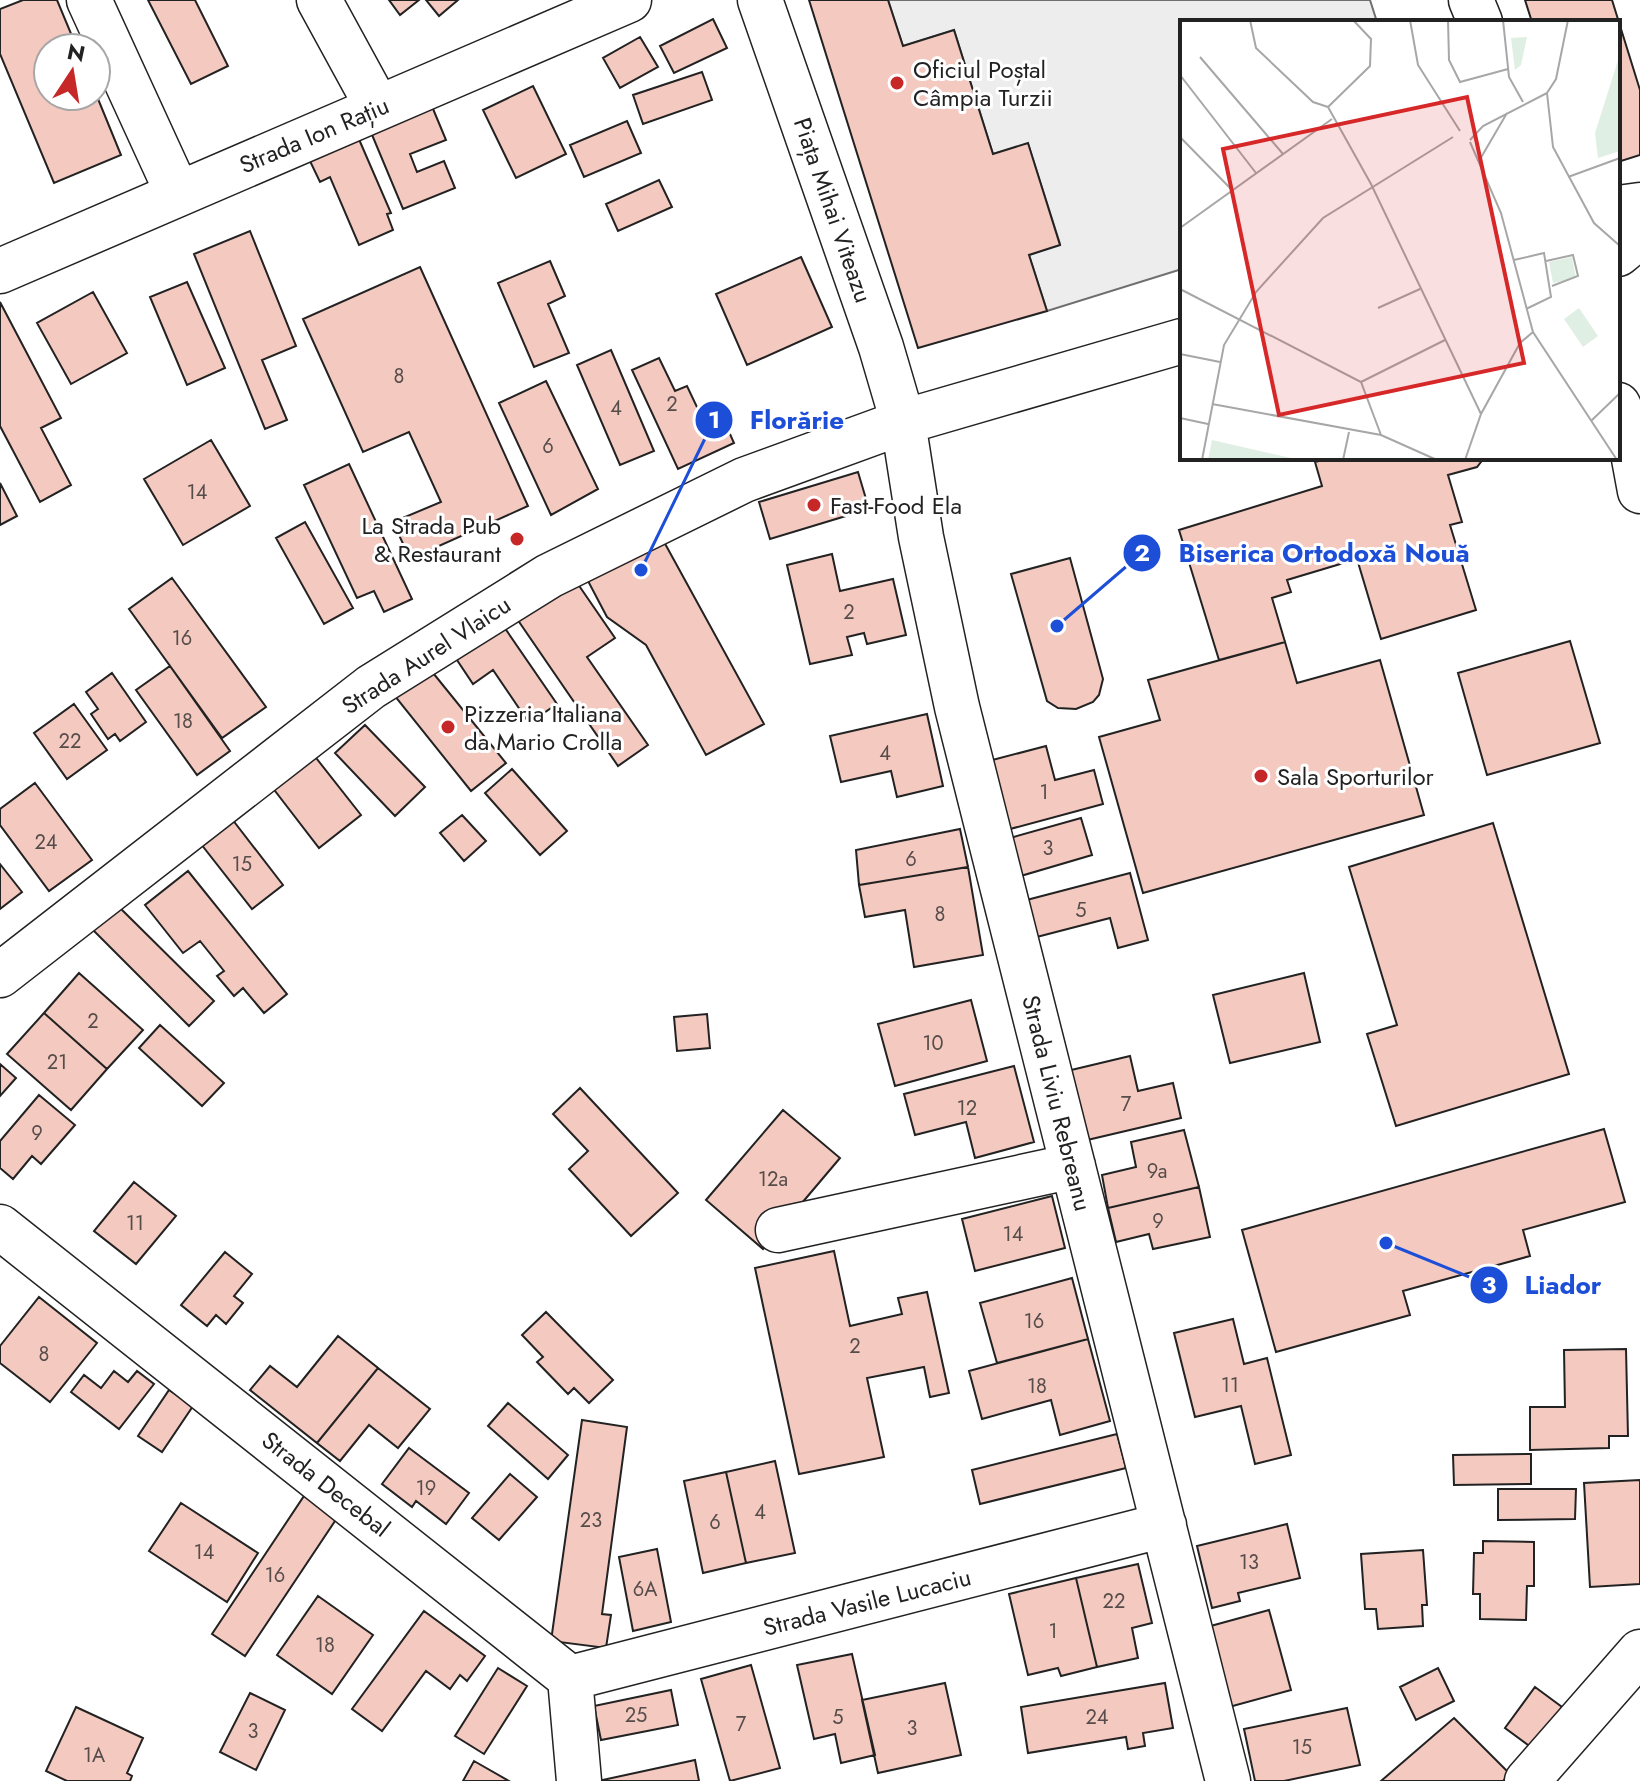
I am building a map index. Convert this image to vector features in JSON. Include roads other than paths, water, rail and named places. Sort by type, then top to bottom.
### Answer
[{"type":"street","points":[[89,0],[178,194]]},
{"type":"street","points":[[319,0],[378,108]]},
{"type":"street","name":"Strada Ion Rațiu","points":[[0,270],[629,0]]},
{"type":"street","name":"Piața Mihai Viteazu","points":[[760,0],[881,347],[903,422]]},
{"type":"street","points":[[1443,0],[1445,20]]},
{"type":"street","points":[[1471,0],[1479,20]]},
{"type":"street","points":[[1620,208],[1640,205]]},
{"type":"street","points":[[1620,252],[1640,236]]},
{"type":"street","name":"Strada Aurel Vlaicu","points":[[0,975],[371,687],[549,576],[744,480],[903,422],[1180,342]]},
{"type":"street","name":"Strada Liviu Rebreanu","points":[[903,422],[921,537],[957,707],[1228,1781]]},
{"type":"street","points":[[1625,424],[1640,491]]},
{"type":"street","points":[[1625,424],[1640,506]]},
{"type":"street","points":[[778,1230],[1073,1166]]},
{"type":"street","name":"Strada Decebal","points":[[0,1227],[570,1678]]},
{"type":"street","name":"Strada Vasile Lucaciu","points":[[570,1678],[1164,1525]]},
{"type":"street","points":[[1527,1781],[1640,1652]]},
{"type":"street","points":[[570,1678],[579,1781]]},
{"type":"place","name":"Oficiul Poștal Câmpia Turzii","points":[[897,83]]},
{"type":"place","name":"Fast-Food Ela","points":[[814,505]]},
{"type":"place","name":"La Strada Pub & Restaurant","points":[[517,539]]},
{"type":"place","name":"Florărie","points":[[641,570]]},
{"type":"place","name":"Biserica Ortodoxă Nouă","points":[[1057,626]]},
{"type":"place","name":"Pizzeria Italiana da Mario Crolla","points":[[448,727]]},
{"type":"place","name":"Sala Sporturilor","points":[[1261,776]]},
{"type":"place","name":"Liador","points":[[1386,1243]]}]
